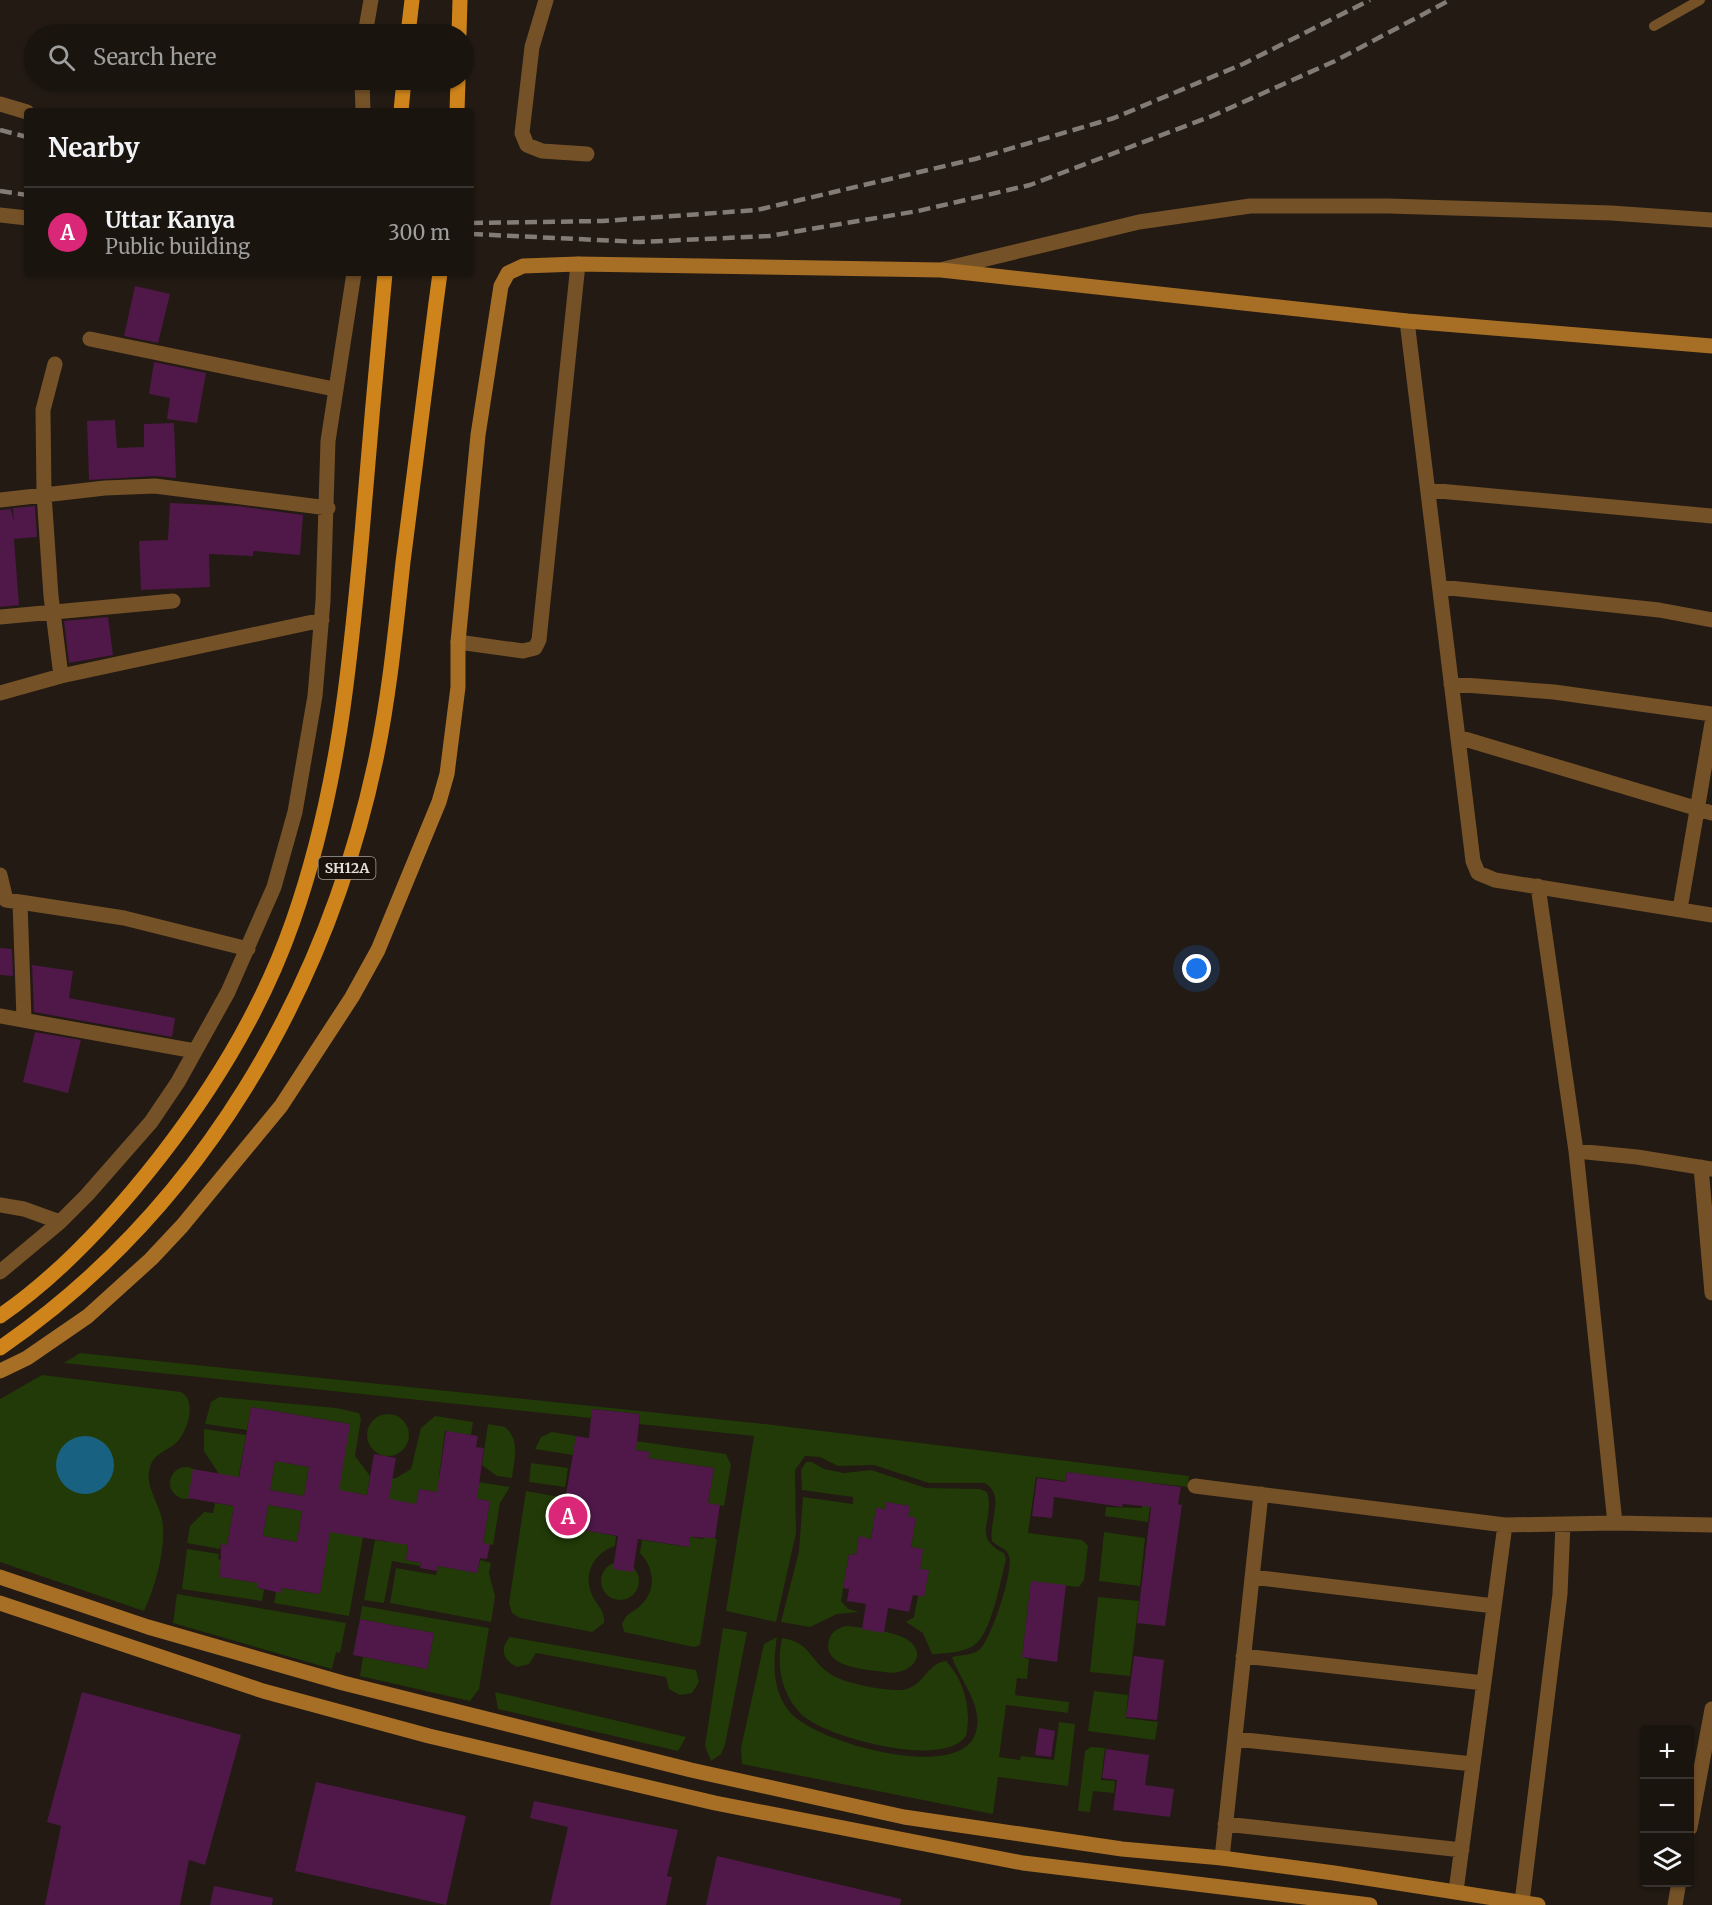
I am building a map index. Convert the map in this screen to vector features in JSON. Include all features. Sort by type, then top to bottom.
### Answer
[{"type":"main road","points":[[409,24],[412,0]]},
{"type":"main road","points":[[459,24],[460,0]]},
{"type":"main road","points":[[401,108],[403,90]]},
{"type":"main road","points":[[457,108],[458,90]]},
{"type":"main road","name":"SH12A","points":[[0,1316],[48,1277],[111,1216],[177,1135],[225,1064],[251,1017],[293,923],[326,811],[338,752],[352,640],[385,276]]},
{"type":"main road","name":"SH12A","points":[[0,1348],[86,1280],[171,1192],[236,1104],[310,968],[350,859],[378,751],[440,276]]},
{"type":"street","points":[[367,24],[371,0]]},
{"type":"street","points":[[546,0],[532,47],[522,133],[527,145],[542,151],[586,153]]},
{"type":"street","points":[[362,90],[363,108]]},
{"type":"street","points":[[0,104],[24,111]]},
{"type":"street","points":[[941,270],[1139,222],[1250,206],[1400,206],[1611,213],[1712,220]]},
{"type":"street","points":[[0,215],[24,218]]},
{"type":"street","points":[[458,642],[523,651],[535,648],[539,640],[578,264]]},
{"type":"street","points":[[0,1371],[27,1358],[88,1316],[151,1259],[281,1106],[319,1051],[378,950],[439,802],[452,748],[458,687],[458,642],[478,435],[501,286],[508,273],[523,266],[578,264],[941,270],[1407,321],[1712,346]]},
{"type":"street","points":[[0,1272],[60,1222],[121,1159],[152,1122],[195,1051],[248,949],[274,887],[295,812],[315,696],[328,508],[328,441],[334,389],[353,276]]},
{"type":"street","points":[[1407,321],[1473,861],[1478,873],[1494,880],[1712,915]]},
{"type":"street","points":[[90,339],[334,389]]},
{"type":"street","points":[[55,364],[43,410],[44,494],[61,676]]},
{"type":"street","points":[[0,500],[44,494],[155,486],[328,508]]},
{"type":"street","points":[[1428,490],[1712,516]]},
{"type":"street","points":[[1440,587],[1659,610],[1712,620]]},
{"type":"street","points":[[0,617],[173,601]]},
{"type":"street","points":[[0,693],[61,676],[322,620]]},
{"type":"street","points":[[1451,684],[1554,692],[1712,714]]},
{"type":"street","points":[[1680,909],[1704,811],[1712,723]]},
{"type":"street","points":[[1458,737],[1704,811]]},
{"type":"street","points":[[0,876],[6,900],[124,918],[248,949]]},
{"type":"street","points":[[1538,886],[1576,1152],[1615,1523]]},
{"type":"street","points":[[20,902],[24,1019]]},
{"type":"street","points":[[0,1016],[195,1051]]},
{"type":"street","points":[[1576,1152],[1707,1168],[1712,1293]]},
{"type":"street","points":[[0,1205],[24,1209],[60,1222]]},
{"type":"street","points":[[1195,1486],[1505,1526],[1615,1523],[1712,1526]]},
{"type":"street","points":[[1222,1858],[1261,1494]]},
{"type":"street","points":[[1522,1902],[1560,1594],[1563,1524]]},
{"type":"street","points":[[1456,1891],[1505,1526]]},
{"type":"street","points":[[0,1576],[152,1629],[343,1683],[588,1744],[904,1817],[1122,1849],[1222,1858],[1538,1905]]},
{"type":"street","points":[[1252,1577],[1494,1606]]},
{"type":"street","points":[[0,1604],[263,1691],[429,1736],[716,1803],[1023,1863],[1370,1905]]},
{"type":"street","points":[[144,1652],[152,1629]]},
{"type":"street","points":[[1244,1656],[1484,1683]]},
{"type":"street","points":[[1694,1804],[1712,1709]]},
{"type":"street","points":[[1235,1739],[1473,1764]]},
{"type":"street","points":[[582,1772],[588,1744]]},
{"type":"street","points":[[1225,1824],[1462,1851]]},
{"type":"street","points":[[1675,1905],[1678,1887]]},
{"type":"lane","points":[[1654,26],[1700,0]]},
{"type":"green space","points":[[80,1353],[765,1424],[1189,1476],[1188,1487],[1153,1483],[1148,1522],[1105,1516],[1106,1507],[1142,1508],[1146,1483],[1067,1472],[1065,1481],[1036,1477],[1028,1533],[1082,1540],[1088,1546],[1084,1580],[1079,1587],[1031,1582],[1022,1657],[1029,1659],[1027,1679],[1017,1678],[1015,1695],[1069,1702],[1068,1713],[1006,1705],[999,1757],[1020,1760],[1021,1756],[1054,1760],[1059,1722],[1075,1724],[1068,1786],[998,1777],[993,1814],[742,1764],[741,1748],[764,1644],[777,1637],[775,1676],[779,1694],[789,1711],[803,1723],[853,1744],[883,1752],[913,1756],[940,1756],[961,1750],[974,1737],[977,1727],[975,1706],[952,1657],[976,1652],[984,1644],[1005,1590],[1010,1564],[1008,1553],[992,1541],[995,1502],[991,1488],[985,1483],[929,1483],[874,1465],[838,1466],[820,1457],[805,1456],[795,1470],[796,1533],[776,1622],[726,1611],[754,1436],[639,1424],[640,1414],[593,1409],[591,1418],[64,1363]]},
{"type":"green space","points":[[42,1375],[181,1392],[189,1402],[188,1423],[182,1436],[153,1460],[149,1472],[151,1488],[162,1518],[163,1536],[158,1570],[144,1611],[0,1562],[0,1399]]},
{"type":"green space","points":[[219,1397],[336,1408],[359,1413],[361,1419],[355,1456],[370,1476],[367,1495],[356,1493],[354,1501],[335,1498],[350,1424],[251,1407],[247,1430],[205,1424],[211,1402]]},
{"type":"green space","points":[[388,1414],[403,1420],[409,1435],[403,1450],[388,1456],[373,1450],[367,1435],[373,1420]]},
{"type":"green space","points":[[435,1416],[473,1422],[471,1435],[445,1431],[439,1476],[510,1487],[500,1503],[493,1545],[483,1543],[490,1501],[419,1489],[415,1513],[384,1498],[387,1479],[396,1478],[411,1469],[421,1428]]},
{"type":"green space","points":[[488,1424],[505,1427],[513,1438],[515,1451],[512,1478],[497,1476],[482,1465]]},
{"type":"green space","points":[[204,1429],[246,1435],[238,1480],[221,1477],[204,1451]]},
{"type":"green space","points":[[552,1432],[576,1436],[573,1455],[535,1449],[541,1437]]},
{"type":"green space","points":[[622,1439],[726,1454],[731,1465],[724,1506],[708,1503],[714,1468],[648,1458],[649,1452],[620,1447]]},
{"type":"green space","points":[[275,1461],[309,1467],[304,1496],[270,1490]]},
{"type":"green space","points":[[806,1462],[844,1473],[871,1470],[926,1488],[980,1489],[987,1492],[989,1511],[986,1534],[994,1547],[1004,1553],[1006,1559],[990,1619],[985,1631],[973,1646],[964,1650],[932,1654],[923,1633],[906,1622],[914,1617],[918,1596],[929,1571],[920,1569],[923,1549],[911,1547],[916,1518],[908,1516],[909,1506],[886,1502],[885,1509],[876,1508],[871,1539],[859,1537],[856,1555],[849,1554],[841,1601],[848,1609],[859,1612],[837,1614],[810,1627],[781,1622],[799,1551],[803,1497],[853,1504],[853,1497],[802,1490],[801,1470]]},
{"type":"green space","points":[[531,1463],[568,1468],[565,1487],[529,1482]]},
{"type":"green space","points":[[186,1467],[197,1472],[202,1483],[197,1494],[186,1499],[175,1494],[170,1483],[175,1472]]},
{"type":"green space","points":[[526,1491],[565,1498],[563,1512],[573,1514],[571,1528],[616,1536],[615,1546],[607,1549],[595,1560],[589,1573],[590,1589],[604,1619],[604,1623],[592,1632],[520,1618],[512,1613],[509,1603]]},
{"type":"green space","points":[[215,1503],[234,1506],[227,1545],[221,1543],[220,1549],[187,1543],[190,1526],[204,1512],[213,1513]]},
{"type":"green space","points":[[268,1505],[302,1511],[297,1542],[263,1536]]},
{"type":"green space","points":[[330,1522],[363,1537],[349,1616],[274,1603],[276,1592],[282,1588],[320,1594]]},
{"type":"green space","points":[[1104,1532],[1145,1538],[1140,1586],[1099,1581]]},
{"type":"green space","points":[[410,1533],[406,1560],[421,1563],[420,1566],[392,1561],[384,1603],[364,1600],[375,1540],[388,1542]]},
{"type":"green space","points":[[704,1536],[717,1539],[700,1645],[694,1647],[624,1632],[622,1624],[624,1620],[650,1593],[651,1572],[640,1553],[642,1540],[688,1547],[690,1537],[703,1539]]},
{"type":"green space","points":[[187,1549],[219,1554],[218,1559],[222,1560],[220,1577],[258,1583],[258,1588],[264,1590],[262,1601],[182,1589]]},
{"type":"green space","points":[[480,1560],[491,1563],[489,1573],[495,1596],[491,1622],[390,1603],[396,1568],[436,1575],[438,1566],[477,1573]]},
{"type":"green space","points":[[620,1562],[633,1568],[639,1581],[633,1594],[620,1600],[607,1594],[601,1581],[607,1568]]},
{"type":"green space","points":[[177,1594],[346,1623],[340,1653],[336,1652],[332,1669],[173,1623]]},
{"type":"green space","points":[[1098,1597],[1139,1601],[1130,1676],[1090,1672]]},
{"type":"green space","points":[[362,1606],[489,1628],[479,1689],[470,1701],[360,1676],[363,1657],[427,1669],[434,1633],[360,1619]]},
{"type":"green space","points":[[846,1626],[878,1630],[903,1637],[914,1646],[917,1652],[913,1664],[893,1673],[857,1668],[838,1662],[828,1649],[829,1640],[835,1631]]},
{"type":"green space","points":[[723,1628],[747,1632],[725,1745],[721,1754],[711,1761],[705,1746]]},
{"type":"green space","points":[[510,1637],[696,1670],[699,1682],[692,1693],[680,1695],[669,1689],[666,1677],[536,1653],[529,1664],[517,1667],[508,1661],[504,1654],[504,1645]]},
{"type":"green space","points":[[782,1638],[799,1643],[835,1677],[864,1686],[885,1689],[908,1689],[920,1681],[934,1666],[946,1661],[958,1677],[965,1696],[968,1716],[966,1736],[954,1746],[935,1750],[911,1750],[859,1740],[815,1724],[795,1707],[785,1689],[780,1669]]},
{"type":"green space","points":[[1094,1691],[1128,1695],[1126,1718],[1158,1722],[1155,1740],[1088,1731]]},
{"type":"green space","points":[[495,1692],[686,1737],[678,1751],[498,1709]]},
{"type":"green space","points":[[1091,1747],[1105,1748],[1101,1780],[1115,1781],[1114,1793],[1093,1791],[1090,1812],[1078,1811],[1085,1751]]},
{"type":"water","points":[[79,1436],[91,1436],[106,1444],[114,1459],[114,1471],[106,1486],[91,1494],[79,1494],[64,1486],[56,1471],[56,1459],[64,1444]]},
{"type":"building","points":[[135,286],[170,294],[158,343],[124,336]]},
{"type":"building","points":[[154,362],[206,373],[197,423],[167,419],[170,398],[149,394]]},
{"type":"building","points":[[115,420],[117,448],[144,447],[144,424],[174,423],[176,478],[155,476],[89,480],[87,421]]},
{"type":"building","points":[[170,503],[238,506],[303,515],[300,555],[253,551],[253,556],[209,554],[210,587],[141,590],[139,541],[168,540]]},
{"type":"building","points":[[35,506],[37,537],[14,539],[19,605],[0,607],[0,510],[11,509],[14,522],[13,508]]},
{"type":"building","points":[[108,617],[113,655],[69,663],[64,621]]},
{"type":"building","points":[[0,948],[12,949],[13,976],[0,975]]},
{"type":"building","points":[[32,965],[73,971],[69,998],[175,1018],[172,1037],[34,1012]]},
{"type":"building","points":[[35,1032],[81,1040],[68,1093],[23,1082]]},
{"type":"building","points":[[251,1407],[350,1424],[339,1490],[367,1495],[374,1454],[396,1458],[389,1499],[416,1504],[419,1489],[437,1492],[446,1431],[478,1436],[476,1447],[484,1448],[477,1499],[490,1501],[483,1543],[490,1544],[487,1559],[480,1558],[477,1573],[438,1566],[437,1571],[420,1568],[421,1563],[406,1560],[408,1545],[330,1532],[320,1594],[282,1588],[281,1593],[258,1588],[258,1583],[220,1577],[221,1543],[227,1545],[234,1506],[188,1498],[193,1469],[239,1477]],"holes":[[[275,1461],[309,1467],[304,1496],[270,1490]],[[268,1505],[302,1511],[297,1542],[263,1536]]]},
{"type":"building","points":[[592,1409],[640,1414],[636,1450],[650,1452],[648,1458],[714,1468],[708,1503],[720,1505],[715,1538],[690,1537],[689,1547],[638,1539],[633,1572],[613,1569],[618,1536],[571,1528],[573,1514],[563,1512],[576,1436],[589,1438]]},
{"type":"building","points":[[1067,1472],[1181,1487],[1178,1504],[1182,1505],[1165,1626],[1137,1623],[1151,1507],[1123,1504],[1122,1507],[1054,1497],[1052,1518],[1032,1516],[1037,1478],[1065,1482]]},
{"type":"building","points":[[886,1502],[910,1506],[908,1516],[916,1518],[911,1547],[923,1549],[920,1569],[929,1570],[924,1597],[913,1595],[909,1612],[888,1608],[884,1633],[862,1629],[866,1604],[847,1601],[849,1589],[843,1588],[849,1554],[856,1555],[859,1536],[871,1539],[876,1508],[885,1509]]},
{"type":"building","points":[[1031,1581],[1066,1585],[1057,1662],[1022,1657]]},
{"type":"building","points":[[360,1619],[434,1633],[427,1669],[353,1655]]},
{"type":"building","points":[[1134,1656],[1164,1660],[1157,1720],[1126,1717]]},
{"type":"building","points":[[82,1692],[241,1735],[205,1865],[189,1860],[180,1905],[45,1905],[61,1826],[47,1822]]},
{"type":"building","points":[[1039,1728],[1055,1731],[1051,1757],[1035,1755]]},
{"type":"building","points":[[1106,1749],[1149,1755],[1145,1785],[1174,1789],[1170,1817],[1113,1810],[1117,1780],[1102,1778]]},
{"type":"building","points":[[316,1782],[466,1816],[446,1905],[295,1871]]},
{"type":"building","points":[[534,1801],[678,1830],[667,1876],[672,1877],[666,1905],[550,1905],[568,1827],[530,1818]]},
{"type":"building","points":[[717,1856],[901,1899],[900,1905],[706,1905]]},
{"type":"building","points":[[214,1886],[273,1898],[272,1905],[210,1905]]},
{"type":"railway","points":[[474,223],[603,221],[757,210],[975,159],[1114,118],[1243,64],[1370,0]]},
{"type":"railway","points":[[474,234],[640,242],[769,236],[918,211],[1030,185],[1212,116],[1335,61],[1450,0]]},
{"type":"railway","points":[[0,130],[24,136]]},
{"type":"railway","points":[[0,191],[24,195]]},
{"type":"place","name":"Uttar Kanya","points":[[568,1516]]}]
